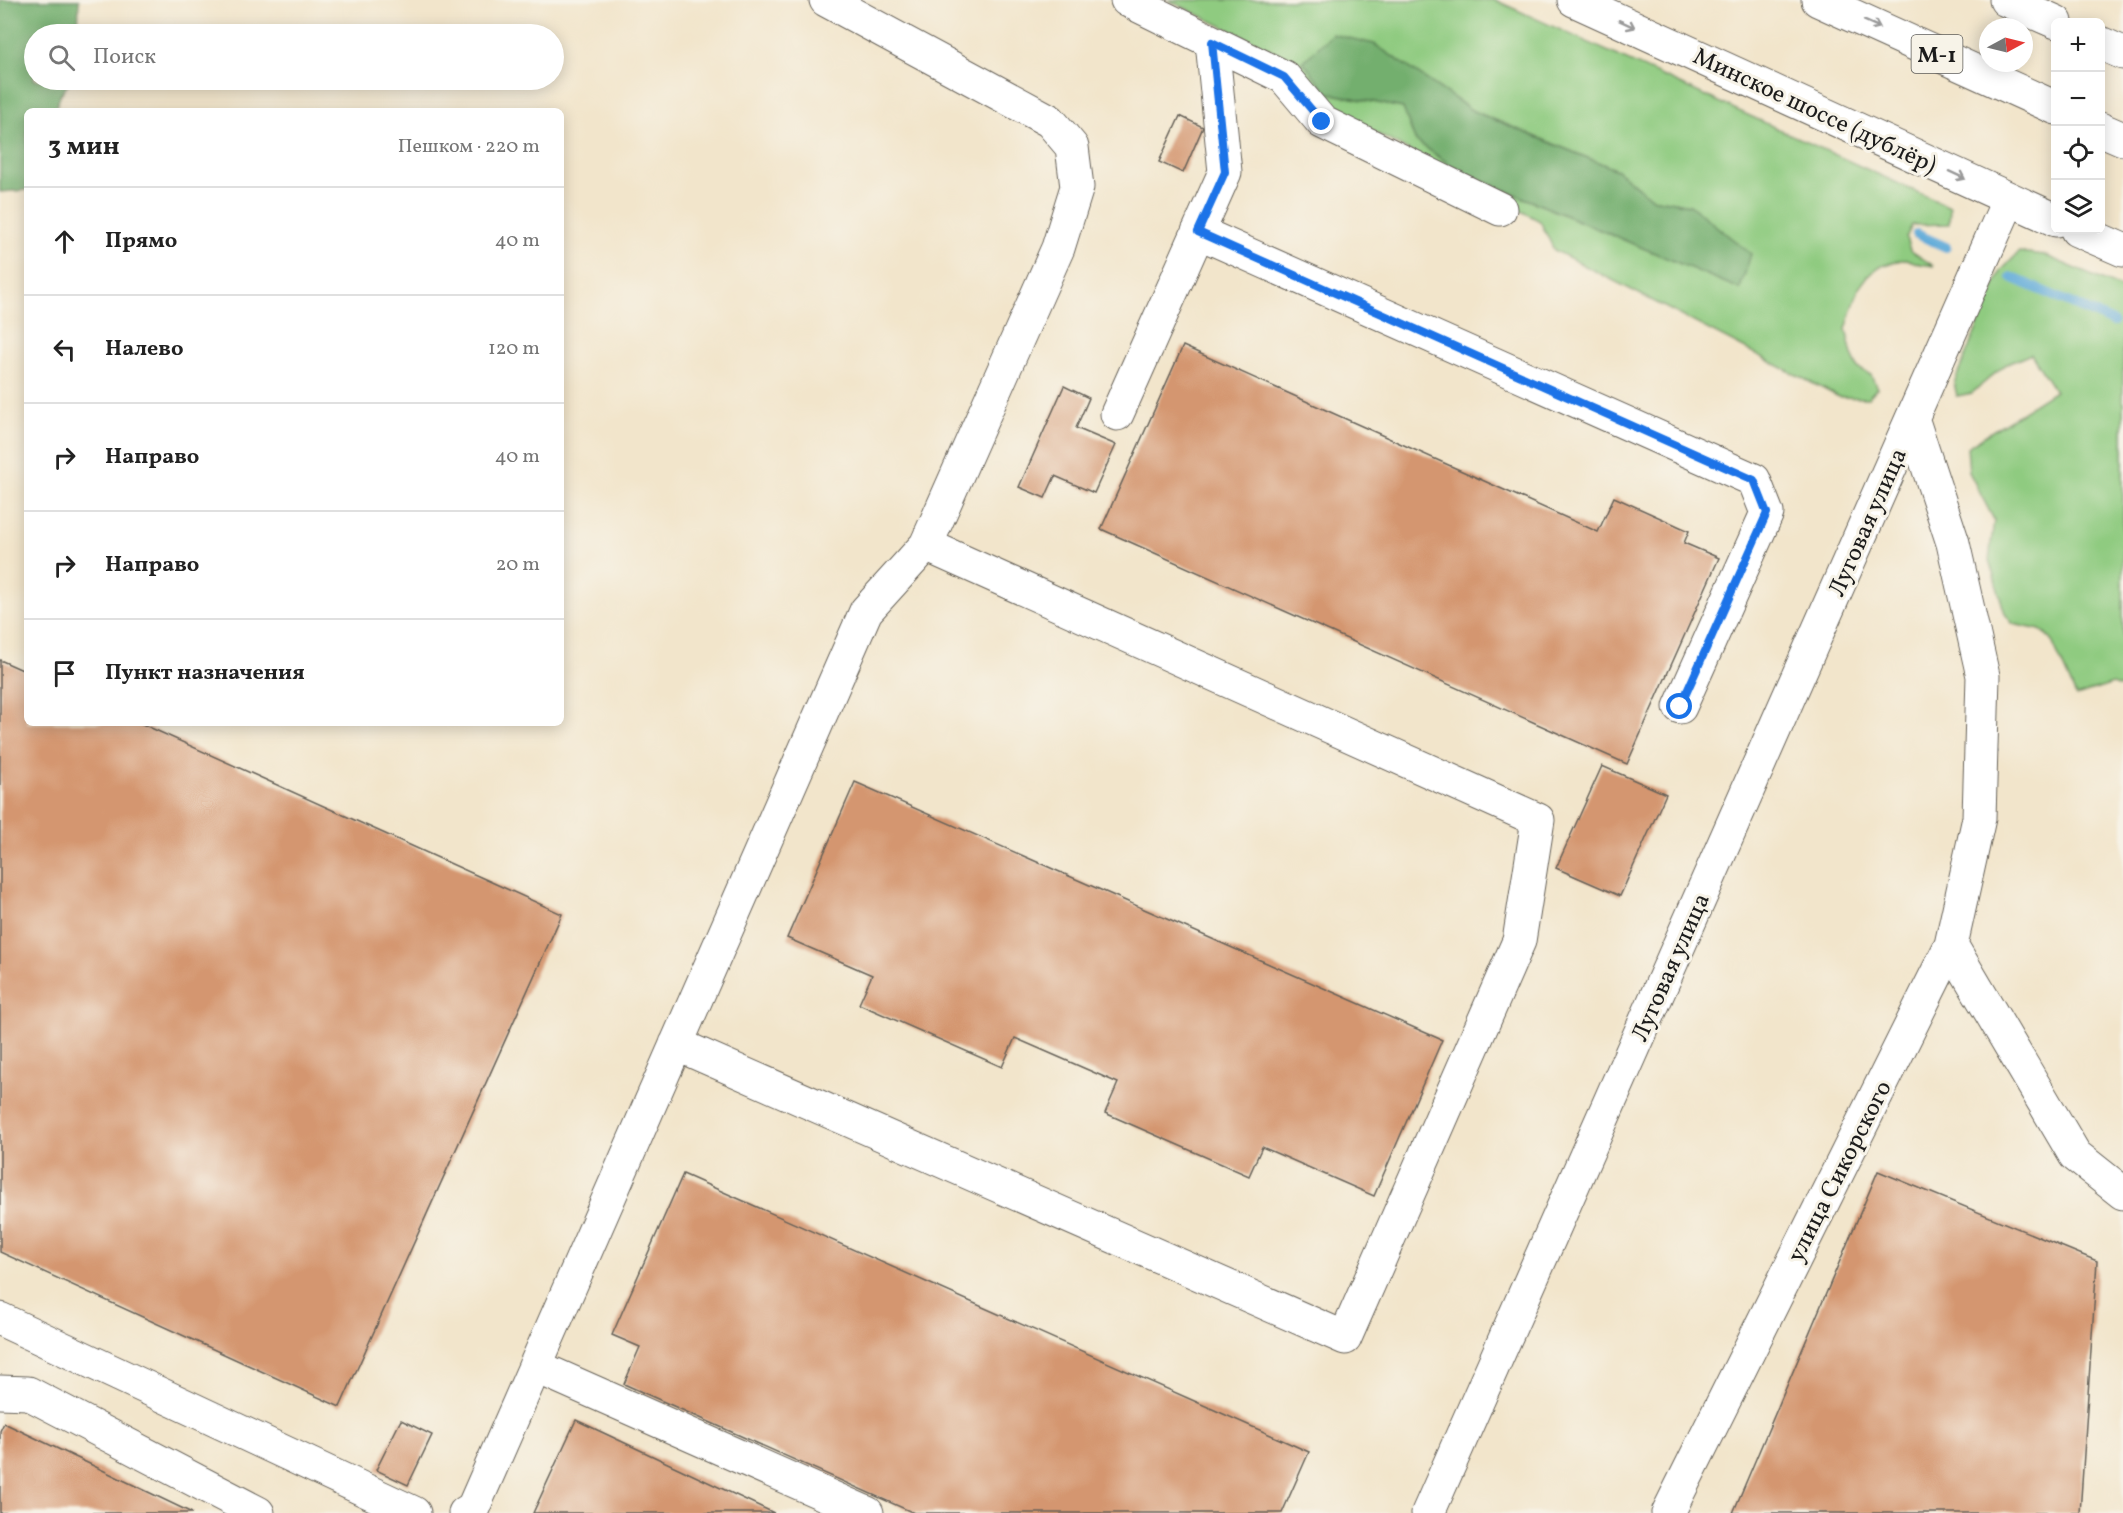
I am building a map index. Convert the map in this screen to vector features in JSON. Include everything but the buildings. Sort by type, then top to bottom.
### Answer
[{"type":"main road","points":[[465,1513],[473,1508],[866,610],[926,545],[1058,248],[1077,187],[1072,147],[1050,121],[826,0]]},
{"type":"main road","points":[[1127,0],[1284,77],[1322,122],[1500,209]]},
{"type":"main road","name":"Минское шоссе (дублёр)","points":[[1574,0],[2051,218]]},
{"type":"main road","name":"М-1","points":[[1818,0],[2051,106]]},
{"type":"main road","points":[[2006,0],[2051,20]]},
{"type":"main road","points":[[1117,414],[1225,172],[1212,42]]},
{"type":"main road","points":[[2105,45],[2123,53]]},
{"type":"main road","points":[[2105,131],[2123,139]]},
{"type":"main road","name":"Луговая улица","points":[[1428,1513],[2009,199]]},
{"type":"main road","points":[[1198,232],[1754,480],[1767,513],[1680,707]]},
{"type":"main road","points":[[2086,234],[2123,250]]},
{"type":"main road","name":"улица Сикорского","points":[[1668,1513],[1951,945],[1979,818],[1983,676],[1953,543],[1912,421]]},
{"type":"main road","points":[[676,1044],[1345,1338],[1519,941],[1538,820],[926,545]]},
{"type":"main road","points":[[1951,945],[2075,1155],[2123,1193]]},
{"type":"main road","points":[[0,1319],[414,1513]]},
{"type":"main road","points":[[535,1366],[867,1513]]},
{"type":"main road","points":[[0,1392],[28,1393],[258,1513]]},
{"type":"green space","points":[[0,0],[79,0],[78,24],[24,24],[24,90],[64,90],[56,108],[24,108],[24,190],[0,192]]},
{"type":"green space","points":[[1168,0],[1495,0],[1950,207],[1949,224],[1912,225],[1906,238],[1910,250],[1934,266],[1906,259],[1893,262],[1879,267],[1859,288],[1846,329],[1852,355],[1858,368],[1871,375],[1877,388],[1868,398],[1839,397],[1554,250],[1540,221],[1340,114],[1288,58]],"holes":[[[1374,44],[1473,111],[1617,170],[1651,198],[1690,205],[1740,289],[1458,170],[1415,140],[1404,108],[1328,93]]]},
{"type":"green space","points":[[1332,34],[1374,44],[1473,111],[1617,170],[1651,198],[1690,205],[1751,254],[1740,289],[1458,170],[1415,140],[1403,108],[1328,93],[1303,62]]},
{"type":"green space","points":[[2019,252],[2044,255],[2123,289],[2123,688],[2113,684],[2076,696],[2051,639],[2040,630],[2013,624],[2005,614],[1989,560],[1994,520],[1969,472],[1967,447],[2055,391],[2031,354],[2005,365],[1972,393],[1957,396],[1954,383],[2001,271]]},
{"type":"waterway","points":[[1917,234],[1946,247]]},
{"type":"waterway","points":[[2011,277],[2113,322]]},
{"type":"route","points":[[1322,122],[1284,77],[1212,42],[1225,172],[1198,232],[1754,480],[1767,513],[1680,707]]}]
